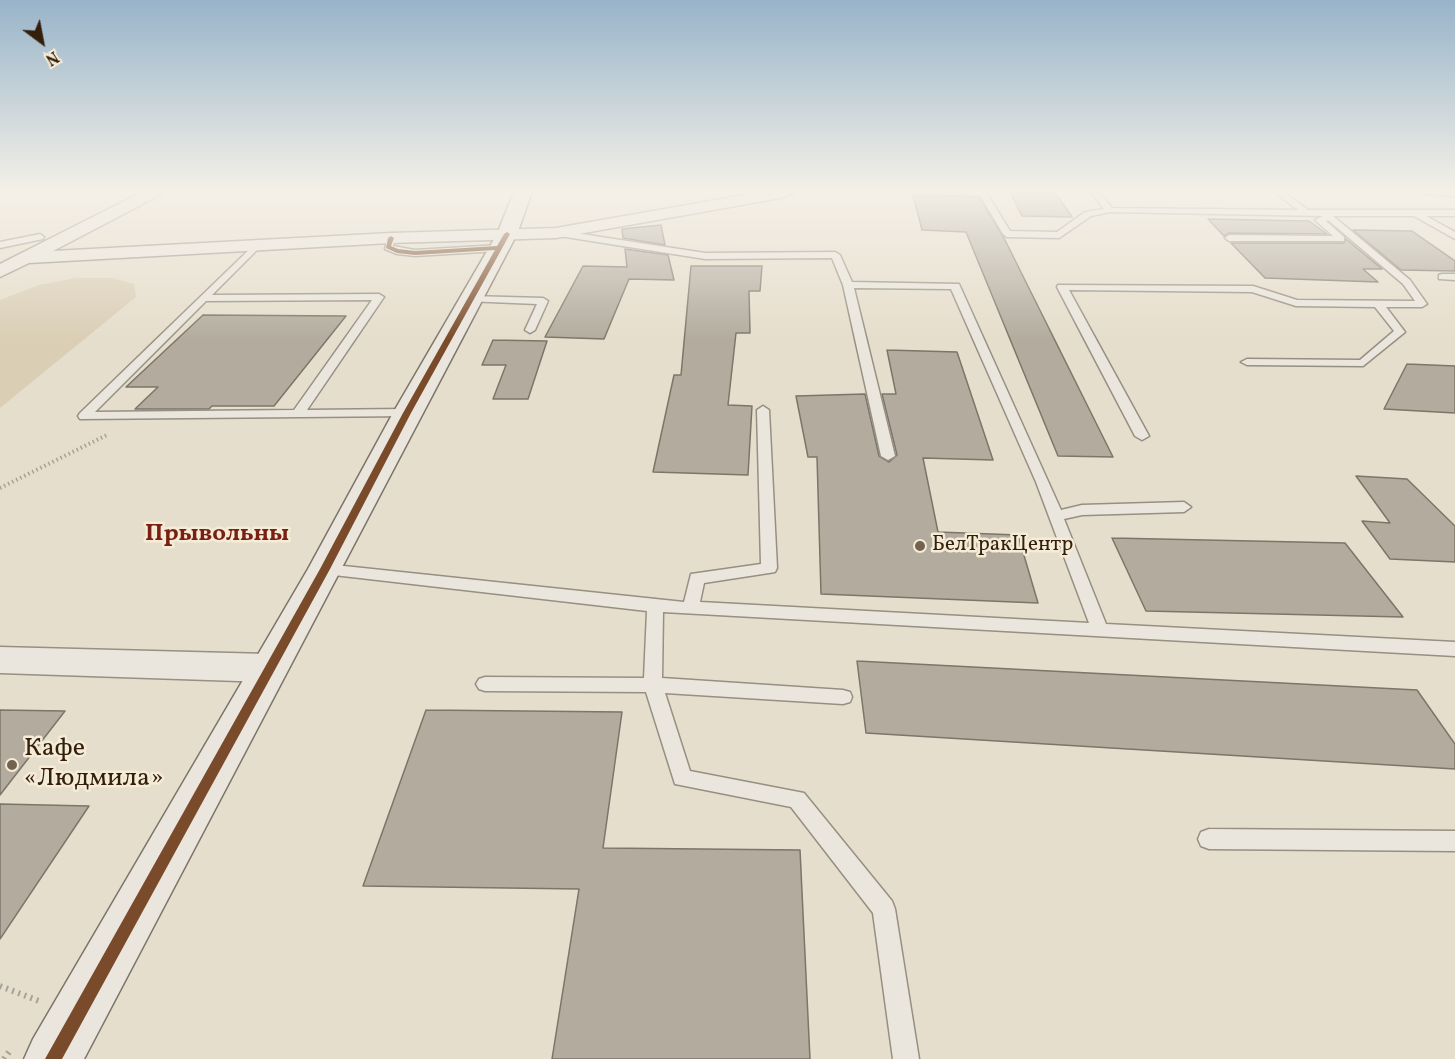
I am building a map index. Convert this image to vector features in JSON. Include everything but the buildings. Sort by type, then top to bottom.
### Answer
[{"type":"street","points":[[0,271],[57,241]]},
{"type":"street","points":[[25,258],[333,241]]},
{"type":"street","points":[[53,1059],[325,569],[407,413],[503,241]]},
{"type":"street","points":[[0,660],[268,668]]},
{"type":"lane","points":[[0,245],[18,241]]},
{"type":"lane","points":[[611,241],[705,256],[835,255],[848,285],[888,456]]},
{"type":"lane","points":[[1142,436],[1062,287],[1253,289],[1296,303],[1422,304],[1407,282],[1359,241]]},
{"type":"lane","points":[[256,246],[84,416],[407,413]]},
{"type":"lane","points":[[1442,277],[1455,277]]},
{"type":"lane","points":[[848,285],[956,286],[1043,482],[1100,630]]},
{"type":"lane","points":[[204,298],[379,297],[298,414]]},
{"type":"lane","points":[[470,299],[543,301],[530,330]]},
{"type":"lane","points":[[1247,362],[1363,363],[1400,332],[1378,304]]},
{"type":"lane","points":[[691,608],[697,578],[769,568],[763,410]]},
{"type":"lane","points":[[1056,516],[1082,510],[1184,507]]},
{"type":"lane","points":[[325,569],[655,606],[1455,649]]},
{"type":"lane","points":[[655,606],[653,685],[682,778],[797,800],[884,909],[906,1059]]},
{"type":"lane","points":[[484,684],[653,685],[843,697]]},
{"type":"lane","points":[[1209,839],[1455,841]]},
{"type":"path","points":[[0,488],[143,416]]},
{"type":"path","points":[[0,986],[44,1003]]},
{"type":"shaded area","points":[[75,278],[112,278],[134,284],[136,297],[0,408],[0,300],[39,285]]},
{"type":"transit line","points":[[390,241],[388,247],[397,251],[415,253],[499,248]]},
{"type":"transit line","points":[[53,1059],[325,569],[407,413],[503,241]]},
{"type":"place","name":"БелТракЦентр","points":[[920,546]]},
{"type":"place","name":"Кафе «Людмила»","points":[[12,765]]},
{"type":"district","name":"Прывольны","points":[[217,536]]}]
